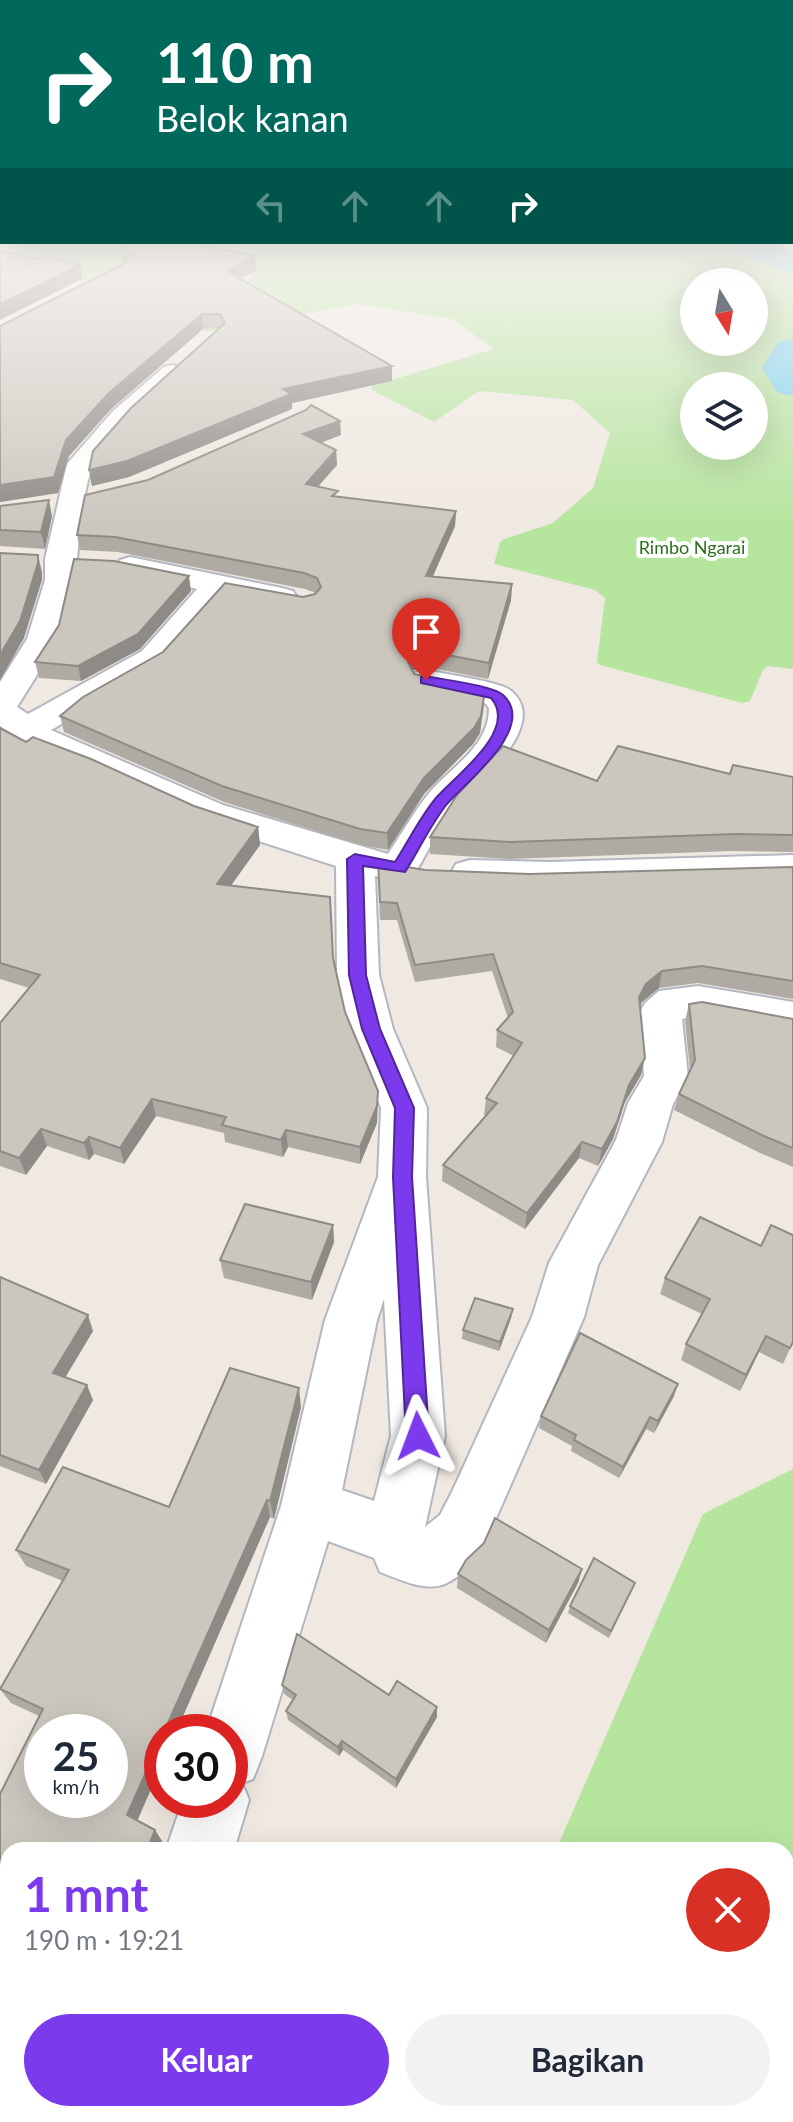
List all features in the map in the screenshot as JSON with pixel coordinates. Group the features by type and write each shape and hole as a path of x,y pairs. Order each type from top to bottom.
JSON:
{"street":[{"path":"9,716 43,639 87,499 80,464 122,416 190,356"},
{"path":"44,506 87,499"},
{"path":"68,561 304,601"},
{"path":"9,716 153,658 211,591 220,585"},
{"path":"426,680 496,695 506,706 506,716 491,752 377,864 358,975 371,1029 404,1108 402,1177 418,1436 394,1537 401,1551 437,1559 460,1535 471,1514 558,1317 574,1263 639,1142 651,1103 666,1077 660,1014 674,1002 698,1001 793,1018"},
{"path":"9,716 49,744 108,766 210,813 377,864 509,875 732,867 793,868"},
{"path":"243,1714 310,1506 351,1320 402,1177"},
{"path":"310,1506 394,1537"},
{"path":"203,1842 210,1818"}],"green space":[{"name":"Rimbo Ngarai","path":"195,328 228,328 207,332"},
{"name":"Rimbo Ngarai","path":"465,328 680,328 680,356 768,356 768,328 793,328 793,669 768,666 763,670 750,701 742,703 600,665 597,662 605,598 595,590 494,564 500,542 553,523 593,488 610,433 573,400 479,391 434,422 372,390 372,386 494,349"},
{"path":"793,1469 793,1842 560,1842 703,1514"}],"building":[{"path":"0,328 186,328 108,394 66,440 54,477 0,485"},
{"path":"219,328 326,328 392,366 283,389 291,394 127,461 89,470 93,451 131,408"},
{"path":"311,405 340,421 303,434 336,450 306,484 338,491 332,496 456,511 426,576 512,584 489,663 427,651 413,654 408,662 414,674 485,690 481,716 474,728 424,778 387,833 360,829 222,786 60,716 83,697 163,652 225,583 303,597 315,594 321,587 317,578 304,573 115,537 77,535 85,495 148,480 306,410"},
{"path":"49,500 41,532 0,530 0,506"},
{"path":"0,553 38,555 38,563 20,621 0,655"},
{"path":"74,559 114,561 189,576 138,634 78,666 35,662 59,625"},
{"path":"0,728 26,742 33,737 91,759 194,806 258,827 217,884 330,897 333,958 345,1012 378,1091 377,1106 360,1147 286,1130 281,1140 222,1125 226,1117 152,1099 120,1148 89,1137 84,1143 41,1129 19,1158 0,1151 0,1023 40,975 0,963"},
{"path":"503,746 597,781 618,746 730,774 733,765 793,777 793,835 736,834 510,842 430,837 457,795"},
{"path":"378,862 425,870 530,874 793,867 793,981 702,966 662,971 646,984 639,997 645,1058 629,1085 617,1122 602,1149 582,1142 527,1213 443,1165 497,1103 486,1098 522,1043 497,1030 513,1012 493,954 415,965 397,903 380,902"},
{"path":"702,1002 793,1019 793,1148 679,1094 695,1060 689,1004"},
{"path":"245,1204 333,1225 311,1282 220,1260"},
{"path":"700,1217 761,1246 771,1225 793,1235 793,1342 790,1348 766,1336 746,1375 686,1344 710,1299 665,1278"},
{"path":"0,1277 88,1315 53,1373 87,1385 39,1470 0,1455"},
{"path":"475,1298 513,1309 500,1342 463,1330"},
{"path":"580,1333 678,1384 658,1421 650,1417 623,1467 574,1440 576,1435 541,1416"},
{"path":"230,1368 299,1388 270,1501 267,1500 172,1714 144,1714 144,1777 128,1813 128,1714 40,1714 43,1709 0,1689 69,1570 16,1550 63,1467 169,1507"},
{"path":"495,1518 582,1569 549,1630 458,1574 466,1560 484,1543"},
{"path":"594,1558 635,1583 611,1631 570,1606"},
{"path":"297,1634 389,1695 397,1681 437,1707 396,1779 342,1741 338,1747 286,1711 296,1695 282,1685"},
{"path":"24,1747 24,1818 128,1818 128,1816 155,1830 150,1842 0,1842 0,1794"}],"waterway":[{"path":"793,351 784,368 793,383"}],"route":[{"path":"418,1436 402,1177 404,1108 371,1029 358,975 355,859 399,868 440,803 491,752 506,716 506,706 496,695 426,680"}]}
